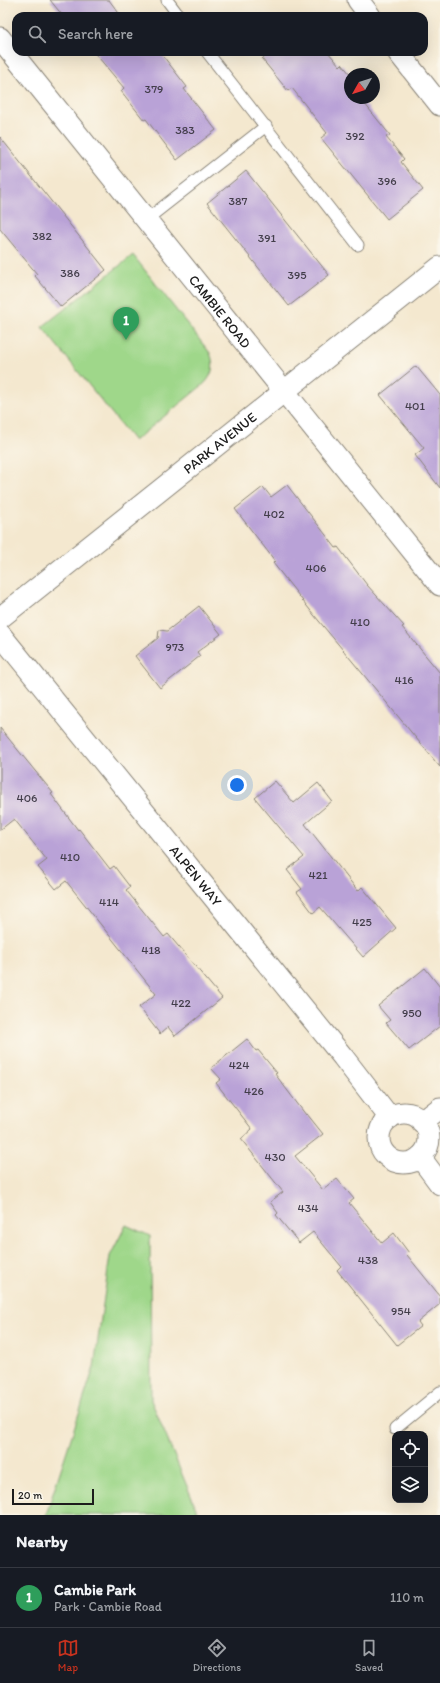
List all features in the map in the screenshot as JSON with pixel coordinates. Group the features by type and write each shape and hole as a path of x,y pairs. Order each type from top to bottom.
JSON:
{"street":[{"path":"358,0 367,12"},
{"name":"CAMBIE ROAD","path":"0,38 12,53"},
{"name":"CAMBIE ROAD","path":"14,56 440,585"},
{"path":"401,56 440,105"},
{"name":"PARK AVENUE","path":"0,618 440,267"},
{"name":"ALPEN WAY","path":"0,634 343,1057 390,1118"},
{"path":"422,1122 440,1108"},
{"path":"396,1114 410,1114 422,1122 429,1136 428,1144 420,1157 405,1163 390,1159 384,1153 379,1138 380,1130 384,1123 390,1118 396,1114"},
{"path":"420,1157 440,1184"}],"lane":[{"path":"167,0 176,12"},
{"path":"210,56 358,245"},
{"path":"146,220 266,126"},
{"path":"395,1429 440,1392"}],"green space":[{"path":"133,255 210,353 213,366 209,377 204,384 134,441 42,327"},
{"path":"126,1225 150,1236 151,1400 199,1515 46,1515 94,1367 110,1256"}],"building":[{"path":"50,0 109,0 118,12 60,12"},
{"path":"97,56 163,56 187,87 184,89 216,130 177,160 146,119 144,120 121,91 124,88"},
{"path":"266,56 331,56 340,66 342,64 345,68 344,104 365,104 390,135 386,137 404,159 401,162 423,190 387,219 321,138 327,133 292,88 288,91 262,59"},
{"path":"0,137 106,270 61,307 35,276 37,274 0,229"},
{"path":"246,171 329,275 289,306 207,203"},
{"path":"416,366 440,395 440,488 415,455 424,448 380,395"},
{"path":"287,485 336,548 338,547 367,585 404,626 402,627 440,673 440,767 314,615 273,563 275,561 235,509 263,487 271,497"},
{"path":"199,606 221,634 197,652 200,656 160,688 135,656 158,638 159,630 167,631"},
{"path":"0,728 53,793 51,794 110,869 114,866 130,887 126,890 164,937 168,934 222,998 175,1036 168,1027 160,1034 139,1007 156,994 66,881 56,889 38,867 47,860 14,819 0,830"},
{"path":"275,781 294,803 318,783 332,801 305,824 358,891 362,887 396,928 363,957 320,907 313,913 297,892 302,889 287,870 304,857 255,798"},
{"path":"425,968 440,987 440,1026 409,1050 386,1023 390,1020 378,1006"},
{"path":"247,1039 277,1073 275,1074 306,1115 307,1114 323,1134 295,1156 323,1190 337,1179 354,1199 349,1203 382,1243 394,1233 409,1253 407,1255 440,1296 440,1304 418,1322 421,1326 397,1345 337,1270 341,1266 313,1232 299,1243 276,1215 278,1213 270,1202 283,1192 241,1139 252,1129 216,1083 221,1079 211,1068"}],"place":[{"name":"Cambie Park","path":"126,340"}]}
